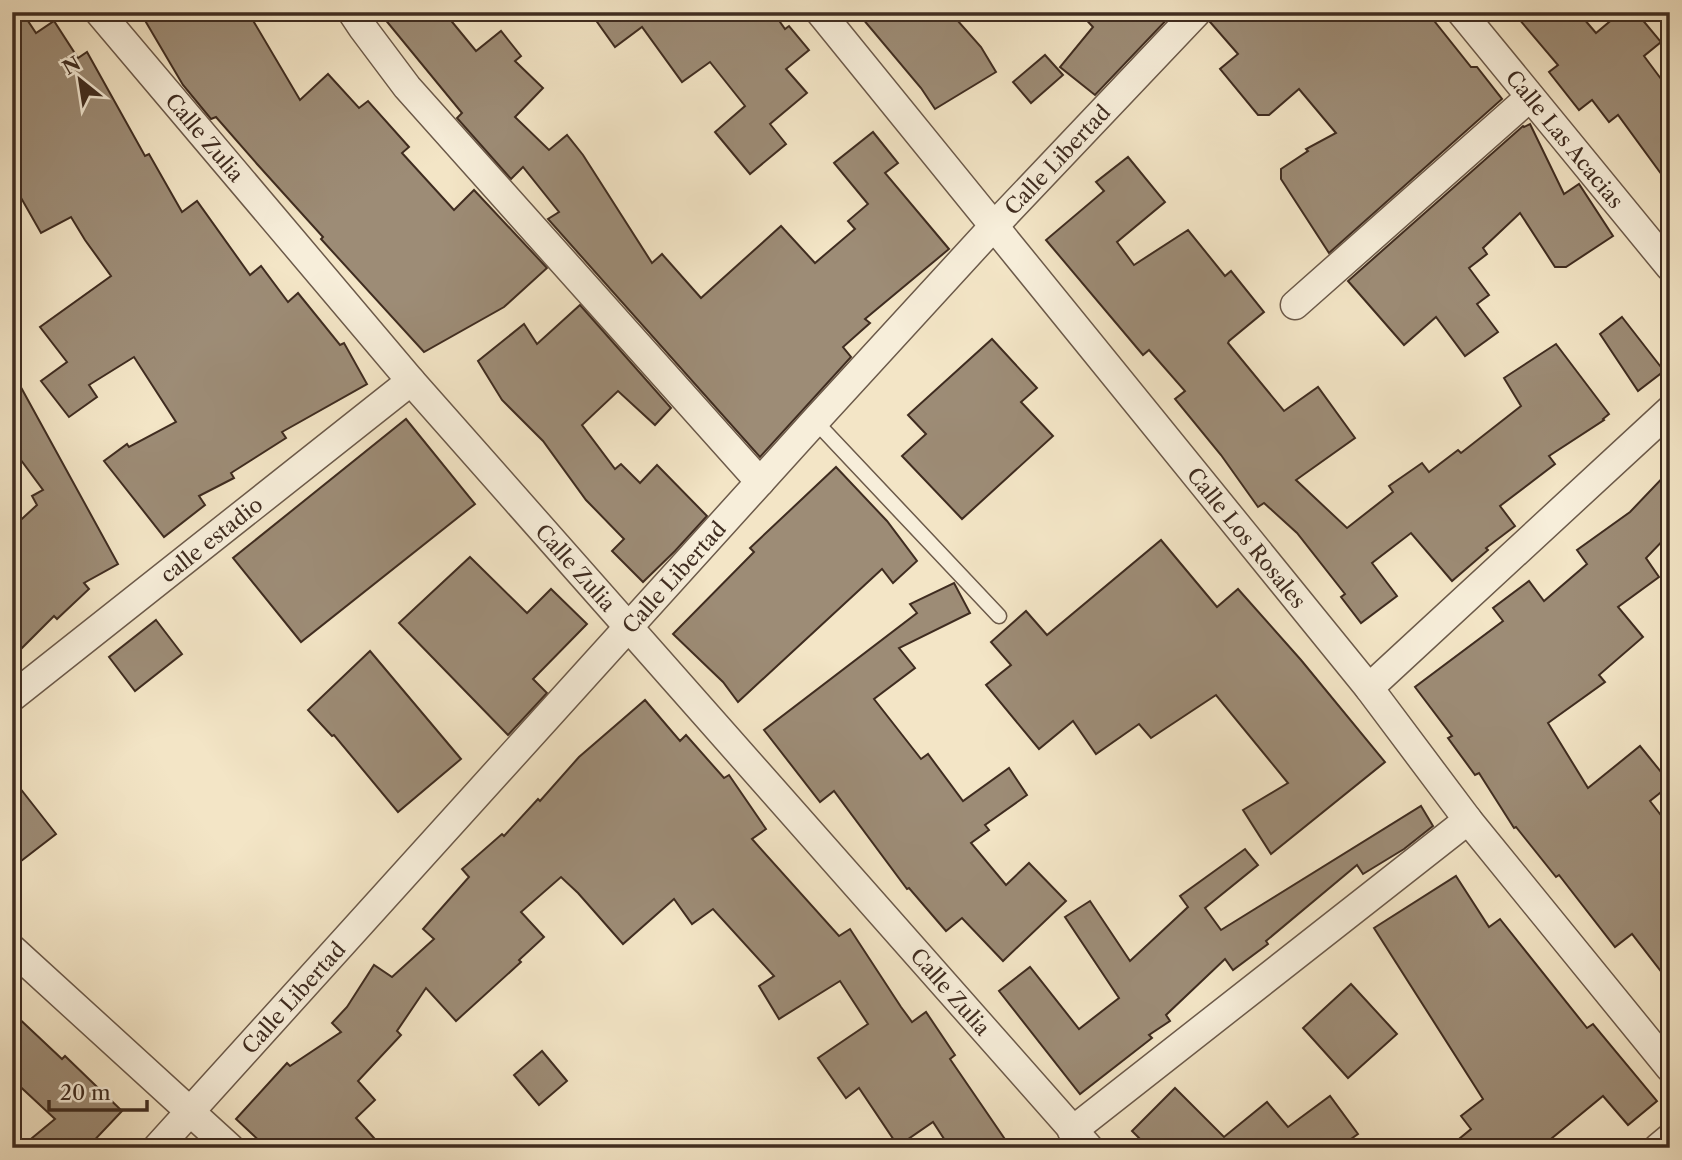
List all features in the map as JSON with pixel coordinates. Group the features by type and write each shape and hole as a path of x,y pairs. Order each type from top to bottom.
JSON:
{"street":[{"name":"Calle Zulia","path":"99,12 411,381 1080,1139"},
{"path":"352,12 407,87 760,482"},
{"name":"Calle Los Rosales","path":"820,12 1368,688 1468,820 1670,1068"},
{"name":"Calle Libertad","path":"157,1148 815,421 993,227 1197,12"},
{"name":"Calle Las Acacias","path":"1461,12 1670,267"},
{"path":"1295,305 1530,97"},
{"name":"calle estadio","path":"12,697 411,381"},
{"path":"1368,688 1670,410"},
{"path":"1080,1139 1468,820"},
{"path":"12,949 230,1148"},
{"path":"1658,1148 1670,1138"}],"lane":[{"path":"815,421 999,616"}],"building":[{"path":"12,12 22,12 36,33 54,21 78,58 87,52 145,156 149,154 182,212 197,201 250,275 261,266 288,302 298,293 340,345 344,343 367,384 282,432 286,438 231,473 234,478 199,496 205,505 164,537 104,461 127,444 129,447 176,422 134,357 89,385 97,397 69,417 41,381 67,362 40,327 111,276 71,217 41,233 12,182"},
{"path":"140,12 248,12 300,100 328,74 359,108 368,101 409,147 402,153 454,210 474,190 547,268 504,307 424,352 321,239 323,237 216,117 211,119 183,85"},
{"path":"379,12 444,12 476,51 501,31 521,56 515,61 543,88 515,117 549,150 567,135 583,155 652,263 662,254 701,298 781,226 815,263 855,229 848,221 868,204 834,163 873,132 898,163 885,173 949,249 865,319 870,323 843,347 851,357 760,457 548,219 559,212 523,167 511,179 457,118 462,113"},
{"path":"590,12 773,12 785,29 789,26 809,50 786,69 807,93 770,124 786,144 750,174 715,132 745,106 710,62 682,82 642,27 615,47"},
{"path":"857,12 950,12 981,47 996,72 935,109 921,88"},
{"path":"1079,12 1174,12 1095,95 1060,67 1093,27"},
{"path":"1213,12 1427,12 1471,67 1477,67 1502,99 1329,253 1281,179 1281,169 1308,151 1306,149 1336,133 1299,89 1269,115 1258,115 1220,69 1238,54 1210,22"},
{"path":"1513,12 1578,12 1596,33 1621,12 1636,12 1661,42 1644,56 1670,91 1670,186 1618,115 1609,122 1592,100 1579,110 1549,72 1558,65"},
{"path":"1045,55 1063,75 1031,103 1013,82"},
{"path":"1530,124 1564,194 1579,184 1613,236 1566,267 1555,267 1520,213 1483,248 1487,254 1469,268 1489,295 1477,304 1498,332 1465,356 1436,317 1404,345 1348,281 1523,126"},
{"path":"1128,157 1165,202 1117,242 1134,265 1188,230 1225,276 1231,271 1264,312 1228,343 1284,411 1318,387 1355,438 1296,480 1347,528 1393,492 1389,486 1422,463 1429,472 1458,450 1461,453 1521,406 1504,378 1556,344 1609,414 1549,456 1555,464 1500,506 1515,526 1486,548 1488,550 1452,581 1411,533 1372,563 1397,596 1361,623 1341,597 1345,594 1297,533 1264,503 1258,507 1221,455 1175,399 1185,391 1149,350 1143,355 1046,240 1104,191 1096,182"},
{"path":"580,305 671,408 655,425 618,391 582,425 615,469 621,464 640,483 657,465 707,516 643,582 612,551 624,539 586,500 543,441 502,400 478,361 524,324 537,344"},
{"path":"1622,317 1664,371 1638,391 1600,334"},
{"path":"992,339 1037,388 1021,402 1053,436 962,519 902,456 926,434 908,415"},
{"path":"12,371 118,564 84,583 89,589 57,619 54,616 12,658 12,528 37,505 32,496 43,490 12,448"},
{"path":"406,419 475,504 301,642 233,558"},
{"path":"836,467 887,521 917,561 893,583 882,569 738,702 723,682 673,634 754,552 750,548"},
{"path":"1670,470 1670,533 1646,558 1659,577 1618,607 1643,637 1599,675 1605,682 1548,723 1588,788 1640,746 1670,783 1650,801 1670,827 1670,983 1632,934 1615,947 1559,875 1556,877 1516,827 1514,828 1479,773 1475,775 1448,738 1452,736 1415,687 1503,621 1493,608 1529,581 1544,601 1587,564 1577,550 1630,512"},
{"path":"1161,540 1217,607 1238,589 1385,762 1271,854 1243,810 1288,783 1216,695 1151,738 1139,724 1096,754 1073,721 1039,749 986,685 1011,665 991,642 1026,611 1047,635"},
{"path":"470,557 527,613 551,589 587,624 533,679 547,693 508,735 399,623"},
{"path":"954,583 970,613 899,648 915,668 874,699 921,759 928,754 963,801 1009,768 1027,795 985,825 989,830 971,843 1006,885 1029,863 1066,901 1003,961 962,918 946,931 909,888 907,889 834,791 820,802 764,730 917,613 910,604"},
{"path":"156,620 182,654 135,691 109,657"},
{"path":"370,651 461,759 398,812 334,735 332,736 308,710"},
{"path":"645,700 680,741 686,735 724,778 729,775 766,829 752,839 839,936 850,929 912,1022 926,1012 955,1055 950,1059 1011,1148 950,1148 933,1122 898,1146 859,1088 846,1098 818,1058 868,1024 840,981 779,1019 759,986 774,976 713,909 692,924 674,899 623,944 561,877 521,912 544,937 519,960 521,962 456,1021 426,988 397,1031 401,1035 358,1081 375,1100 356,1118 383,1148 267,1148 236,1119 287,1063 290,1066 341,1032 332,1023 347,1007 374,965 392,977 434,939 423,929 469,877 462,869 502,834 504,836 579,757"},
{"path":"12,778 56,834 12,868"},
{"path":"1421,806 1433,826 1404,849 1363,874 1357,865 1266,941 1268,944 1233,970 1225,959 1166,1015 1170,1021 1149,1035 1152,1038 1080,1094 999,991 1030,967 1079,1029 1119,998 1065,917 1090,901 1130,961 1188,907 1180,896 1245,849 1258,865 1205,908 1221,930"},
{"path":"1456,876 1489,927 1500,919 1587,1028 1593,1024 1657,1101 1628,1125 1603,1096 1540,1148 1448,1148 1471,1129 1461,1116 1483,1099 1374,928"},
{"path":"1351,984 1397,1034 1348,1078 1303,1028"},
{"path":"12,1012 62,1059 65,1056 122,1111 87,1148 20,1148 55,1119 12,1079"},
{"path":"542,1051 567,1081 539,1105 514,1075"},
{"path":"1175,1088 1224,1137 1267,1102 1288,1127 1330,1096 1358,1134 1338,1148 1149,1148 1132,1131"}]}
